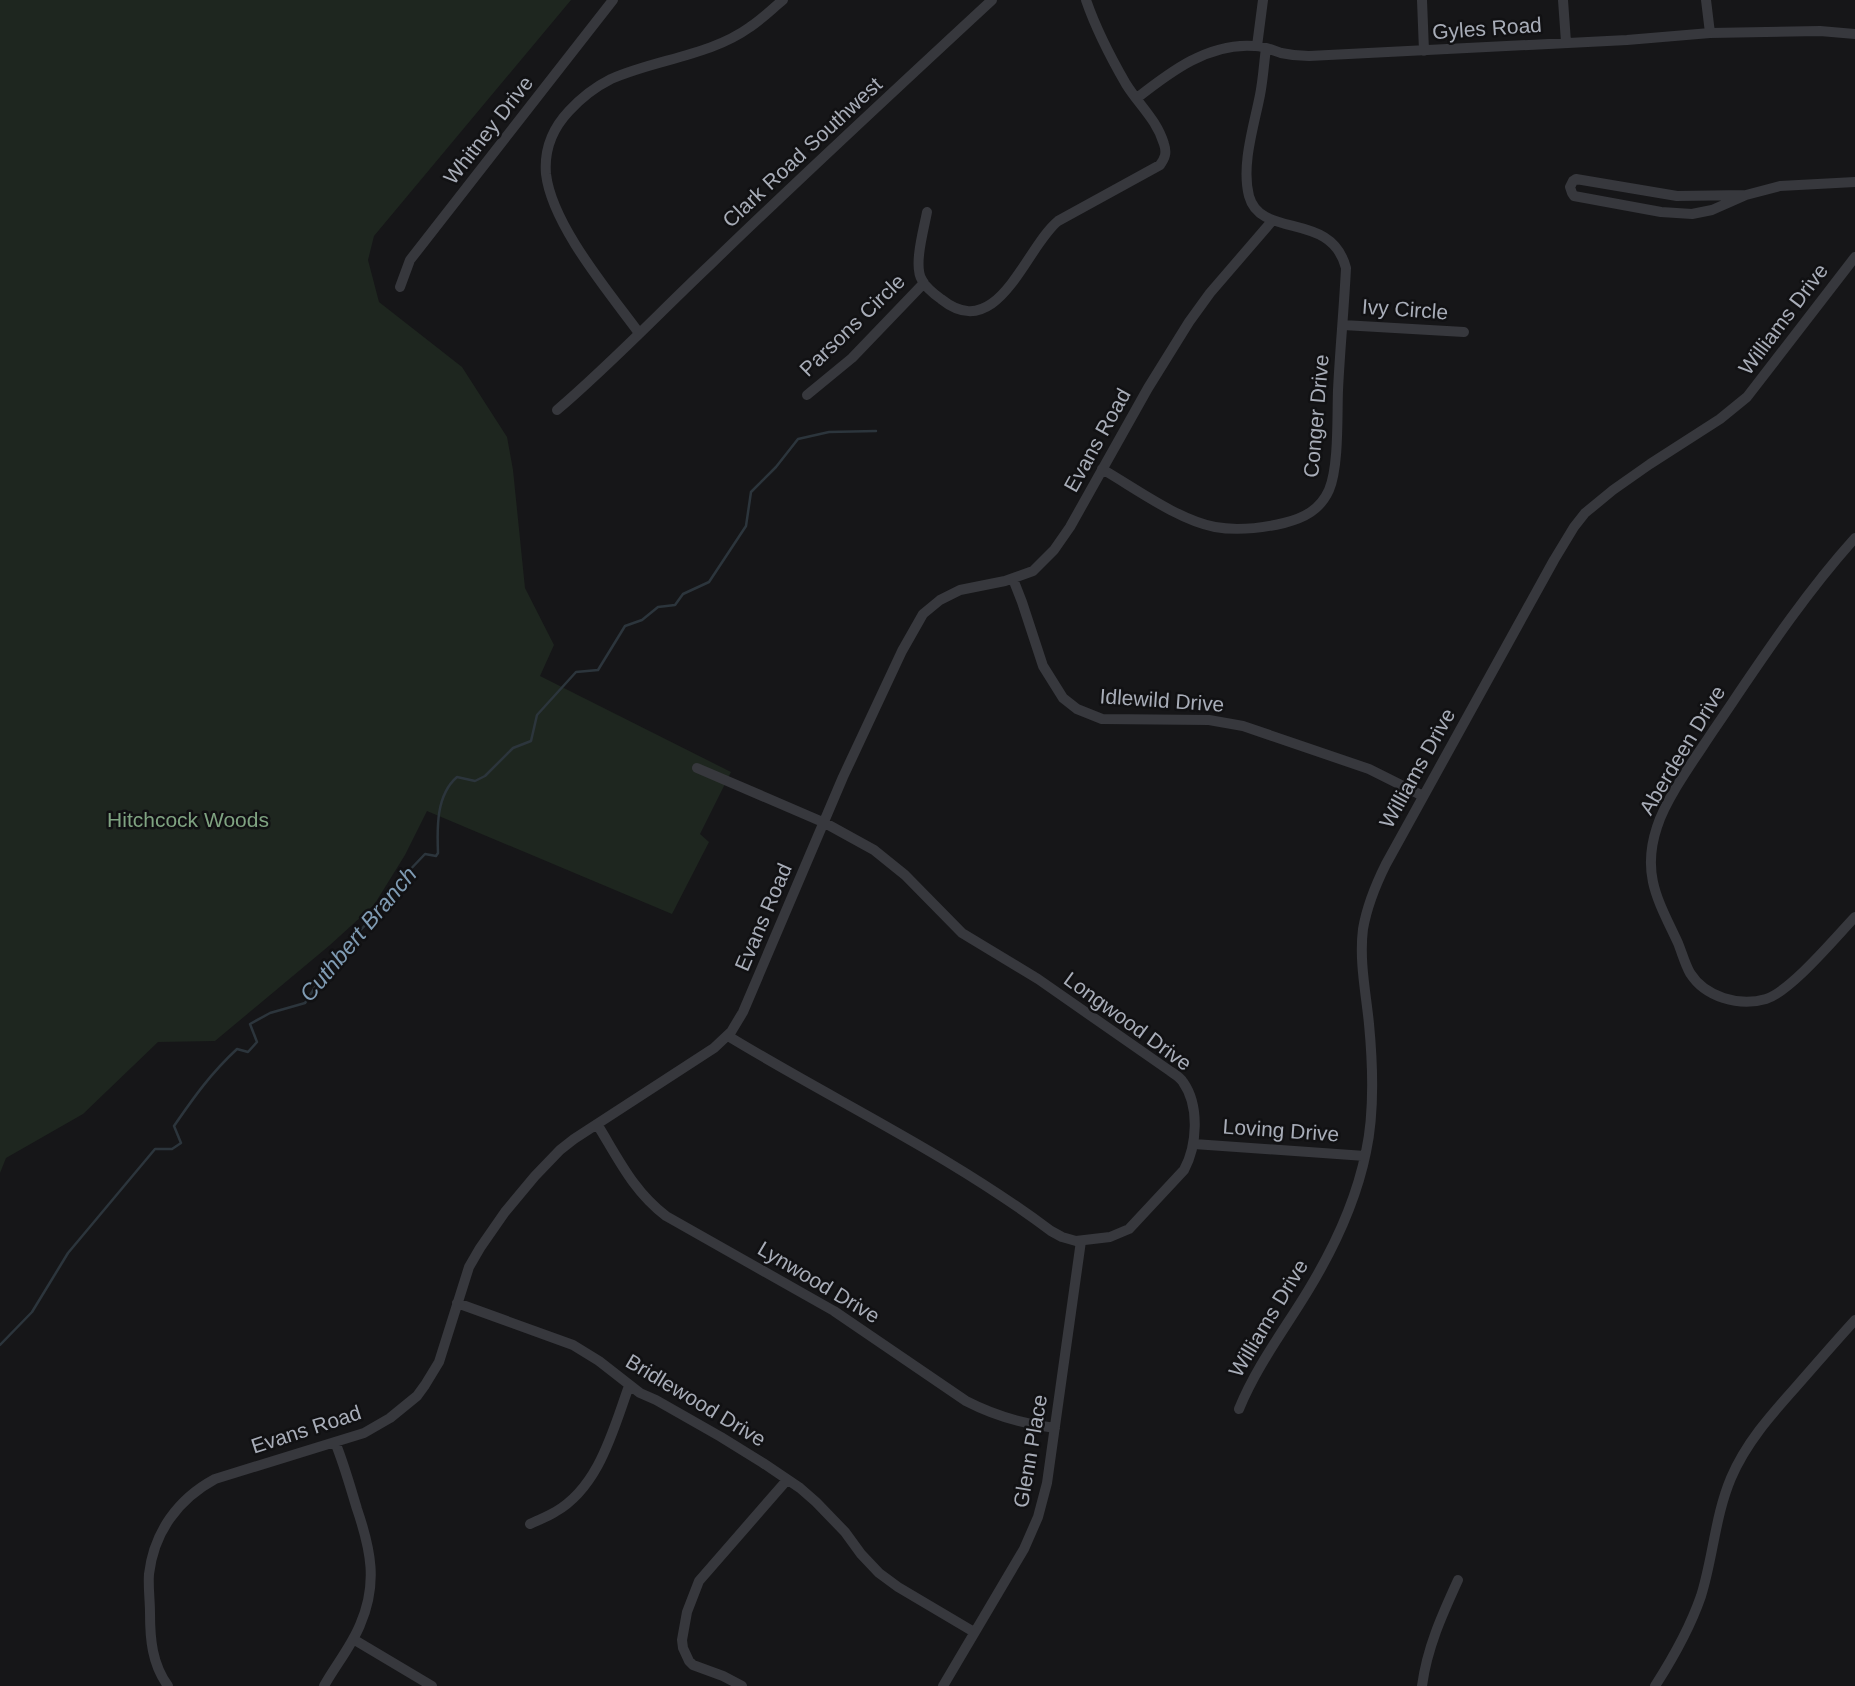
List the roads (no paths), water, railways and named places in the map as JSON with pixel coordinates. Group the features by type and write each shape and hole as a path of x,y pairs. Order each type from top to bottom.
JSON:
{"street":[{"name":"Whitney Drive","path":"400,287 410,260 613,0"},
{"path":"639,333 582,255 561,218 551,193 546,163 553,133 577,103 598,86 733,37 750,28 783,0"},
{"name":"Clark Road Southwest","path":"557,410 593,380 799,180 992,0"},
{"path":"927,212 918,271 924,283 943,300 957,309 972,311 989,306 1002,296 1045,234 1058,221 1160,165 1166,152 1160,133 1150,115 1127,86 1093,20 1086,0"},
{"path":"1263,0 1261,92 1250,140 1248,184 1251,201 1256,209 1272,221"},
{"path":"1422,0 1424,51"},
{"path":"1563,0 1566,42"},
{"path":"1706,0 1710,33"},
{"name":"Gyles Road","path":"1137,98 1167,74 1189,61 1230,48 1261,47 1309,57 1710,33 1820,31 1855,34"},
{"path":"1746,195 1677,197 1580,179 1573,181 1570,187 1574,195 1677,214 1702,213 1746,195 1780,186 1855,182"},
{"name":"Conger Drive","path":"1102,469 1191,519 1214,527 1259,527 1303,518 1325,498 1332,481 1346,268 1336,247 1326,237 1317,232 1272,221"},
{"name":"Evans Road","path":"168,1686 153,1655 148,1587 155,1547 168,1520 184,1500 215,1479 350,1438 377,1426 402,1409 425,1385 439,1362 469,1267 480,1248 505,1212 547,1162 574,1139 714,1048 728,1036 743,1012 843,777 896,663 923,614 940,600 960,590 1013,579 1033,571 1054,551 1189,322 1210,293 1272,221"},
{"name":"Williams Drive","path":"1239,1409 1258,1368 1329,1254 1359,1185 1371,1121 1372,1094 1362,957 1364,927 1371,896 1378,880 1553,560 1580,520 1613,489 1720,419 1747,397 1855,257"},
{"name":"Parsons Circle","path":"807,395 852,358 924,283"},
{"name":"Ivy Circle","path":"1343,325 1464,332"},
{"name":"Aberdeen Drive","path":"1855,538 1793,613 1676,790 1653,839 1651,868 1654,892 1691,974 1710,991 1730,1000 1756,1001 1775,995 1797,977 1855,917"},
{"name":"Idlewild Drive","path":"1013,579 1043,666 1063,698 1077,709 1102,719 1209,720 1243,726 1368,769 1423,796"},
{"name":"Longwood Drive","path":"697,768 825,823 888,859 962,933 1038,979 1183,1081 1192,1102 1195,1123 1194,1144 1184,1170 1129,1229 1110,1237 1081,1241"},
{"path":"728,1036 948,1161 1062,1237 1081,1241"},
{"name":"Lynwood Drive","path":"597,1124 635,1187 666,1216 834,1311 966,1402 1018,1422 1055,1428"},
{"name":"Loving Drive","path":"1194,1144 1366,1156"},
{"name":"Glenn Place","path":"943,1686 1016,1564 1032,1533 1043,1500 1081,1241"},
{"name":"Bridlewood Drive","path":"457,1303 573,1345 599,1361 629,1386 721,1437 816,1502 845,1532 869,1564 883,1576 974,1632"},
{"path":"1655,1686 1695,1611 1719,1514 1738,1462 1760,1427 1855,1320"},
{"path":"530,1524 556,1512 589,1480 598,1466 629,1386"},
{"path":"324,1686 353,1639 364,1615 370,1591 371,1564 364,1528 335,1442"},
{"path":"742,1686 689,1661 682,1640 687,1612 699,1581 787,1480"},
{"path":"1422,1686 1438,1624 1458,1580"},
{"path":"353,1639 432,1686"}],"waterway":[{"name":"Cuthbert Branch","path":"0,1345 32,1312 68,1253 155,1149 172,1149 181,1143 174,1126 196,1095 237,1049 248,1052 257,1042 250,1024 270,1013 305,1003 333,959 373,917 387,894 425,854 436,856 439,812 450,784 457,777 475,781 485,776 513,748 531,741 537,715 576,672 598,670 625,626 642,620 658,607 675,605 683,594 709,582 746,526 751,492 776,467 798,439 829,432 876,431"}],"park label":[{"name":"Hitchcock Woods","path":"188,819"}]}
